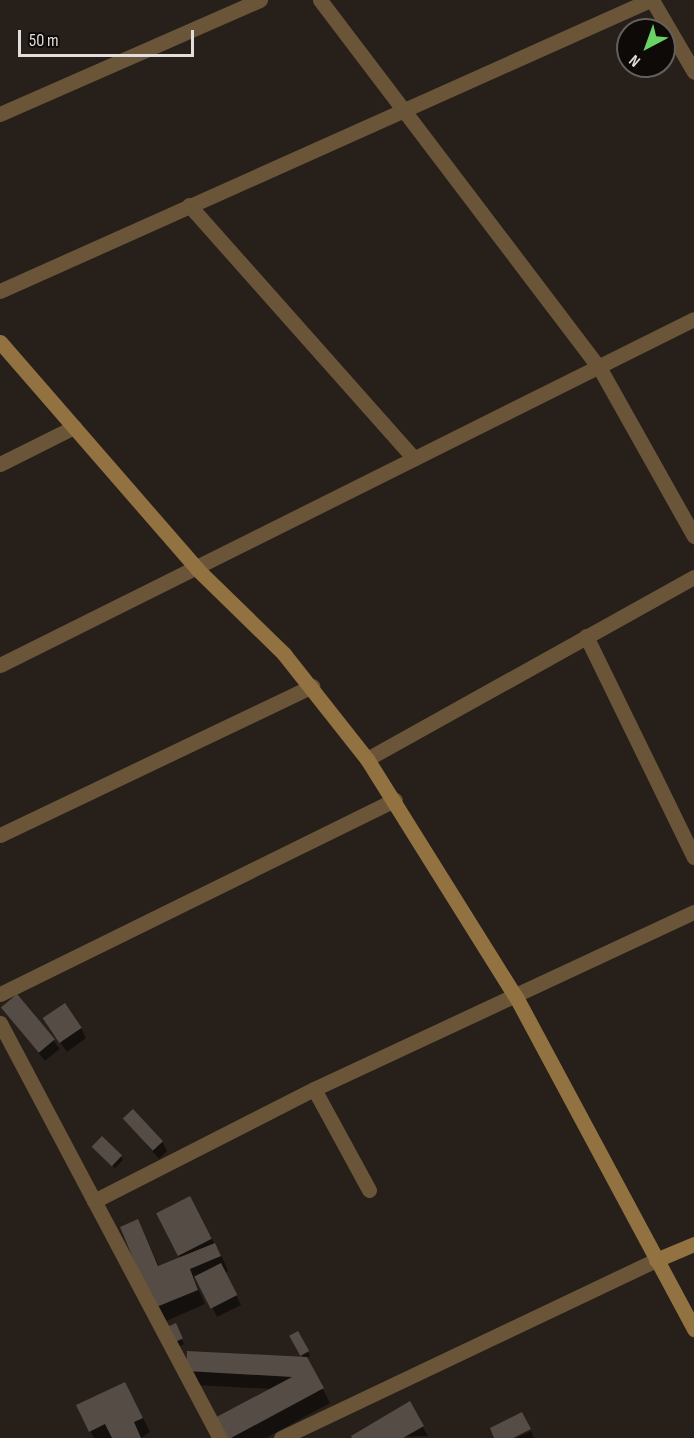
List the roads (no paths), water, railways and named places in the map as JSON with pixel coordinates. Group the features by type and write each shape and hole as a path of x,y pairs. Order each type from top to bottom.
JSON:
{"street":[{"path":"0,114 260,0"},
{"path":"320,0 599,367 694,536"},
{"path":"0,291 651,0 694,72"},
{"path":"189,205 414,458"},
{"path":"0,665 197,569 694,319"},
{"path":"0,342 197,569 284,654 312,686 368,759 516,997 694,1329"},
{"path":"0,464 74,427"},
{"path":"368,759 694,578"},
{"path":"586,636 694,857"},
{"path":"0,835 312,686"},
{"path":"0,994 395,800"},
{"path":"94,1200 314,1089 516,997 694,912"},
{"path":"0,1023 220,1438"},
{"path":"314,1089 369,1190"},
{"path":"281,1438 694,1244"}]}
